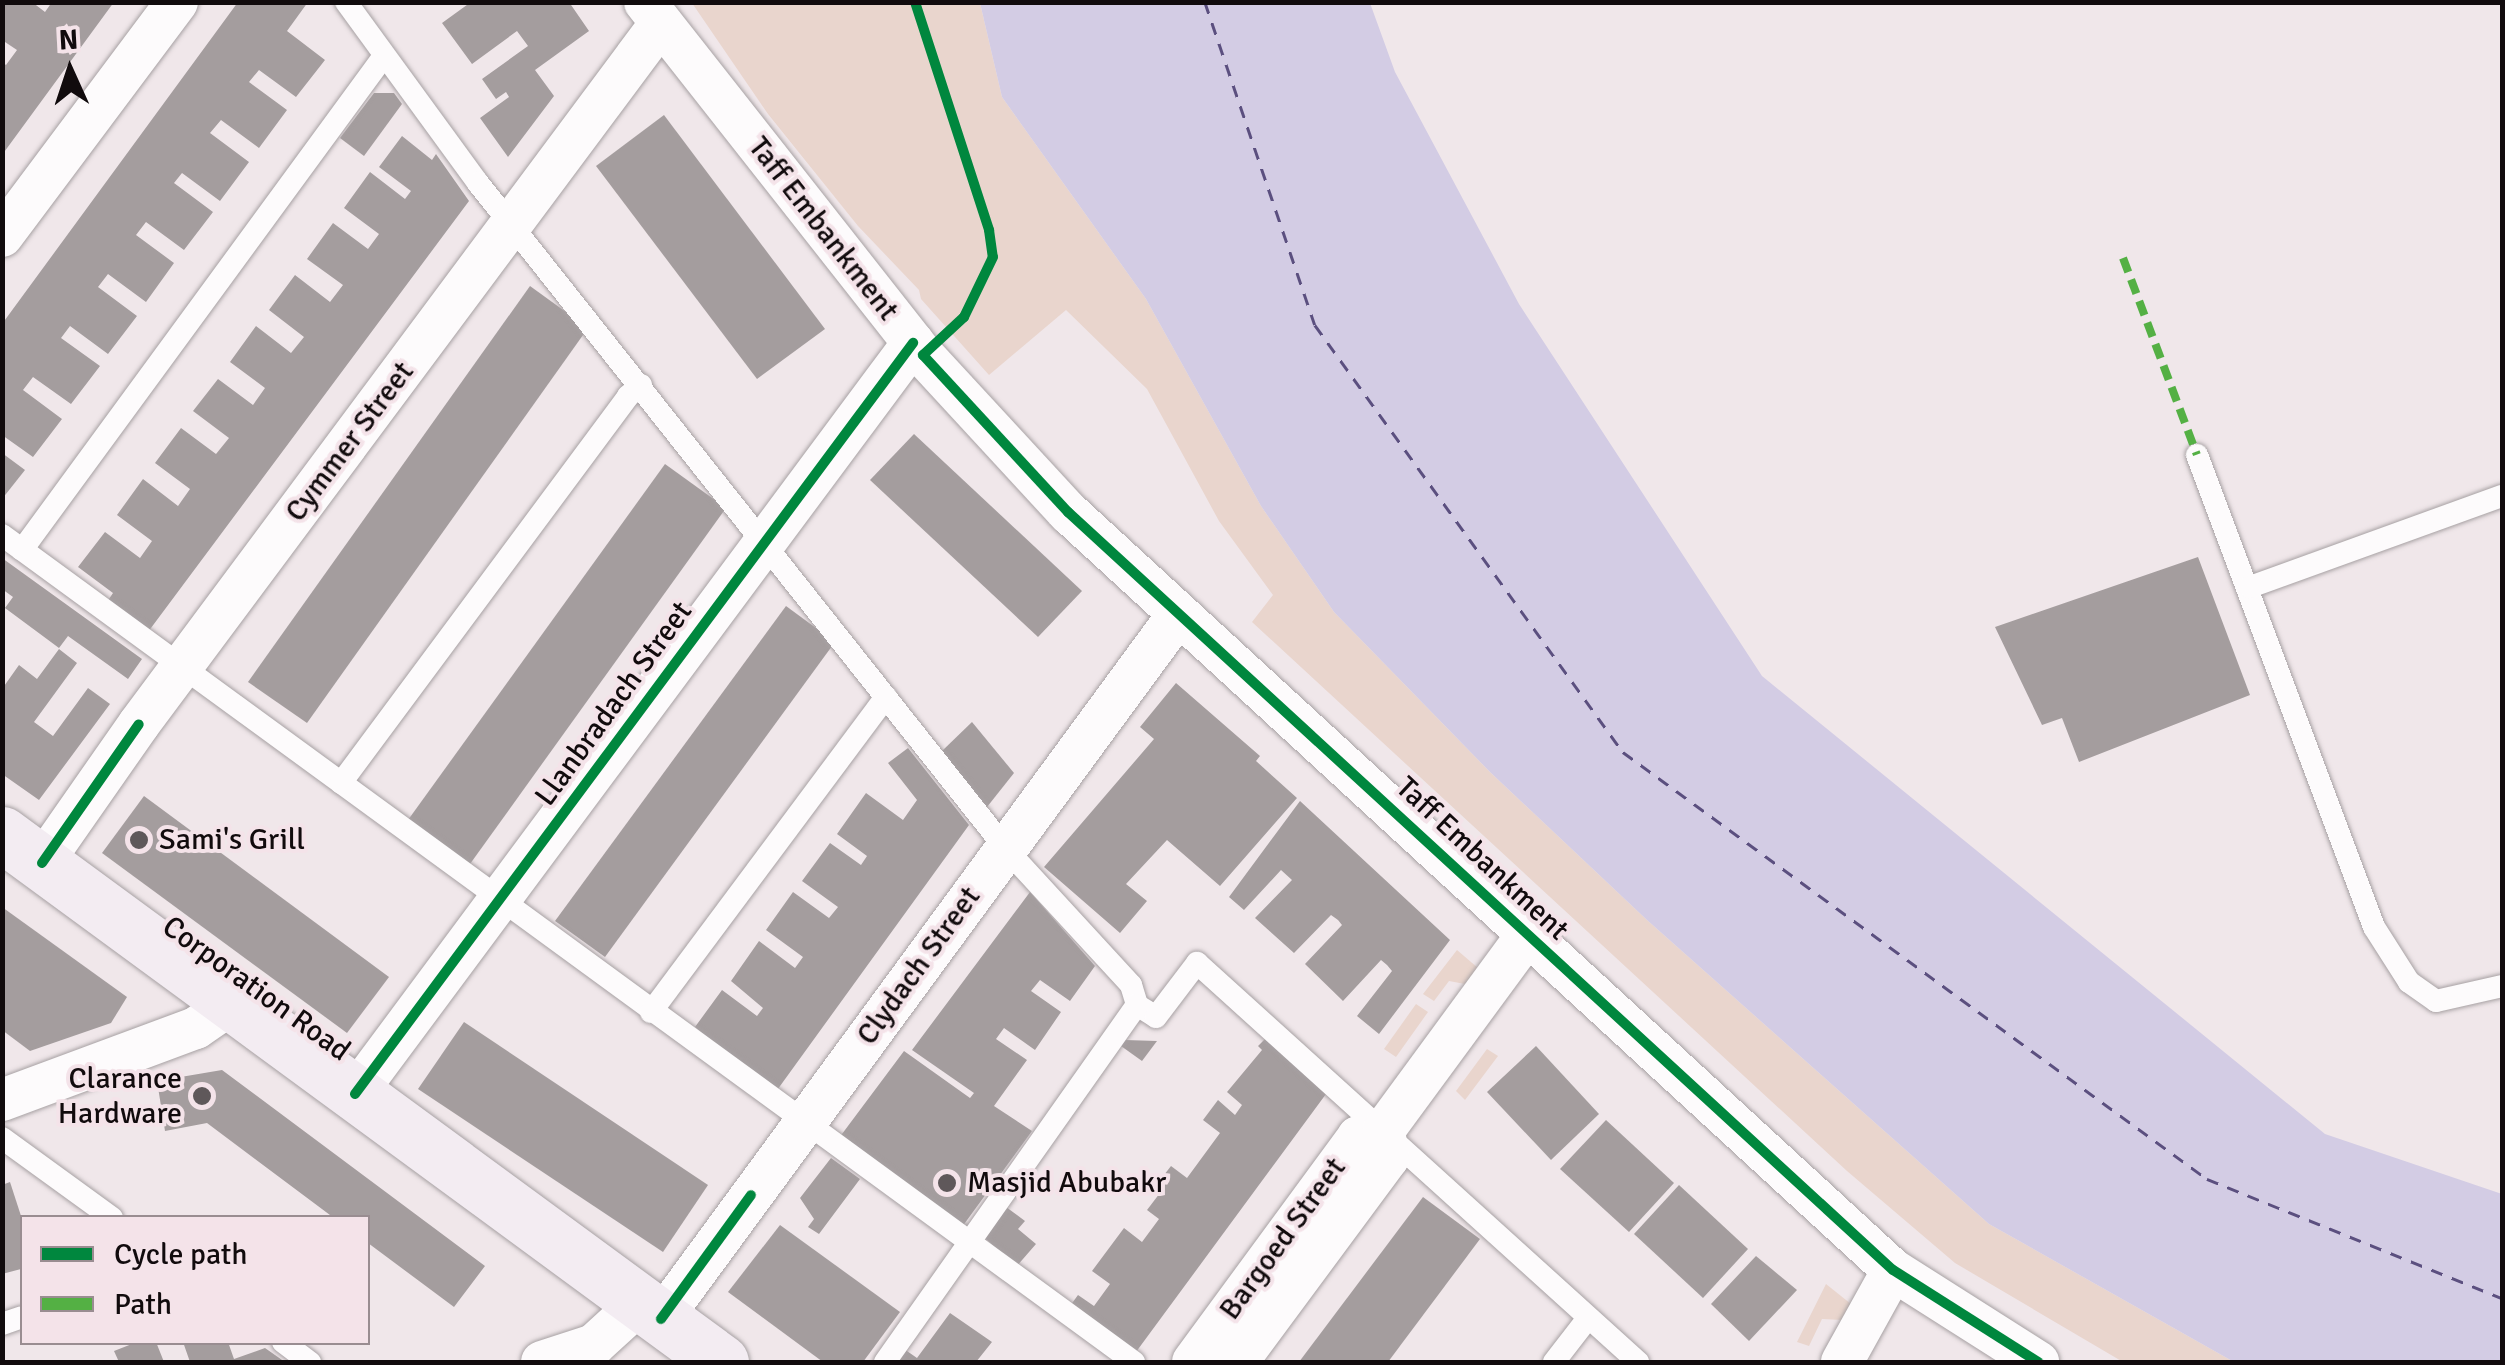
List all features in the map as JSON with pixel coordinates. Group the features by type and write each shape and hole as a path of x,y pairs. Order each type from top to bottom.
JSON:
{"main road":[{"name":"Corporation Road","path":"22,849 721,1362"}],"street":[{"path":"2,236 176,2"},
{"name":"Cymmer Street","path":"22,849 139,724 181,669 511,225 653,13"},
{"name":"Taff Embankment","path":"653,13 913,343 1068,512 1893,1270 2038,1362"},
{"name":"Llanbradach Street","path":"355,1094 502,902 913,343"},
{"name":"Clydach Street","path":"542,1362 594,1345 651,1311 751,1194 1178,615"},
{"name":"Bargoed Street","path":"1193,1362 1358,1136 1384,1130 1527,935"},
{"path":"2,1100 196,1028 232,1003"},
{"name":"Bargoed Street","path":"1237,1362 1388,1158 1384,1130"},
{"path":"1842,1362 1893,1270"}],"lane":[{"path":"346,2 511,225 1006,849 1132,985 1138,1004 1156,1017 1197,964 1638,1362"},
{"path":"22,550 384,56"},
{"path":"341,783 641,385"},
{"path":"2197,455 2250,587 2374,926 2408,982 2436,1001 2502,986"},
{"path":"2250,587 2502,496"},
{"path":"2,535 968,1245 1134,1362"},
{"path":"651,1012 886,697"},
{"path":"885,1362 1138,1004"},
{"path":"2,1138 108,1215"},
{"path":"1554,1362 1588,1318"},
{"path":"286,1345 310,1362"}],"shaded area":[{"path":"692,3 980,3 1002,97 1146,299 1261,506 1334,612 1490,772 1647,920 1989,1224 2234,1362 2123,1362 1955,1263 1847,1171 1252,622 1273,595 1219,521 1147,389 1066,310 989,375 921,299 919,290 858,226 768,114"},
{"path":"980,3 1370,3 1395,72 1519,304 1762,676 2325,1134 2502,1194 2502,1362 2234,1362 1989,1224 1647,920 1490,772 1334,612 1261,506 1146,299 1002,97"},
{"path":"1457,950 1478,968 1465,984 1449,981 1434,1001 1423,994"},
{"path":"1416,1004 1428,1012 1396,1057 1384,1049"},
{"path":"1487,1049 1498,1056 1465,1100 1456,1091"},
{"path":"1826,1284 1851,1304 1842,1320 1822,1319 1809,1346 1797,1342"}],"building":[{"path":"2,2 32,2 45,12 52,2 114,2 2,155 2,62 6,65 17,50 2,40"},
{"path":"238,2 308,2 287,31 325,60 296,97 259,70 249,82 287,110 259,148 221,120 210,133 249,162 220,201 182,173 174,183 213,212 184,250 146,222 136,235 174,263 146,302 108,274 98,287 137,316 108,354 70,326 61,338 100,366 71,404 33,377 23,390 62,419 33,457 2,435 2,324"},
{"path":"471,2 569,2 589,31 535,70 554,96 508,157 480,118 509,97 506,92 496,99 482,79 528,46 517,31 472,64 442,23"},
{"path":"374,93 394,93 402,104 364,156 340,138"},
{"path":"664,115 825,329 757,379 596,166"},
{"path":"402,136 432,160 436,154 469,201 148,632 107,602 113,593 78,567 105,532 140,558 152,541 117,515 143,479 178,506 190,489 155,463 181,428 216,454 229,438 193,411 218,379 253,405 265,388 230,362 256,326 291,353 304,337 269,310 295,275 330,302 343,285 307,259 333,223 368,249 379,234 344,208 370,172 405,199 411,191 379,167"},
{"path":"530,286 588,328 307,723 248,682"},
{"path":"914,434 1082,591 1038,637 870,480"},
{"path":"2,453 25,470 2,499"},
{"path":"665,464 726,508 470,864 408,820"},
{"path":"2198,557 2250,695 2079,762 2062,718 2042,725 1995,627"},
{"path":"2,558 142,659 128,679 68,636 59,648 5,608 13,597 2,589"},
{"path":"786,606 835,642 605,957 555,921"},
{"path":"59,649 77,663 34,722 53,736 88,688 110,704 39,800 2,774 2,689 19,665 37,679"},
{"path":"1176,683 1260,756 1256,761 1297,798 1220,886 1167,840 1126,884 1147,901 1120,933 1044,867 1154,739 1140,727"},
{"path":"972,722 1014,773 987,807 942,751"},
{"path":"908,748 969,825 775,1093 695,1027 722,990 757,1016 763,1008 731,981 759,941 795,968 803,957 766,930 793,892 829,918 838,907 802,881 830,843 861,865 867,856 837,834 866,793 903,820 917,800 888,763"},
{"path":"144,796 389,977 347,1033 102,853"},
{"path":"1300,801 1450,940 1379,1034 1357,1016 1392,971 1387,965 1381,960 1343,1001 1305,964 1342,925 1338,920 1331,915 1294,953 1255,918 1292,880 1281,870 1244,910 1229,897"},
{"path":"1030,892 1095,966 1070,1001 1040,980 1031,991 1061,1012 1035,1050 1004,1028 996,1039 1027,1060 994,1106 1032,1131 962,1227 839,1138 904,1051 970,1098 974,1093 912,1050"},
{"path":"2,907 127,997 111,1023 30,1051 2,1030"},
{"path":"464,1022 708,1185 663,1252 418,1089"},
{"path":"1267,1037 1326,1094 1136,1352 1070,1306 1078,1295 1094,1306 1110,1284 1092,1271 1124,1228 1142,1242 1159,1219 1147,1210 1163,1189 1157,1184 1171,1166 1187,1178 1220,1133 1203,1120 1218,1100 1235,1115 1242,1105 1227,1092 1262,1050 1258,1046"},
{"path":"1125,1040 1157,1041 1142,1061 1121,1046"},
{"path":"1536,1046 1599,1114 1551,1160 1487,1092"},
{"path":"222,1070 485,1266 454,1307 370,1244 370,1215 330,1215 207,1123 165,1131 157,1081"},
{"path":"1606,1120 1674,1183 1629,1232 1560,1169"},
{"path":"831,1158 860,1179 819,1234 808,1227 814,1219 800,1198"},
{"path":"10,1182 21,1215 20,1269 2,1274 2,1185"},
{"path":"1679,1185 1748,1249 1703,1298 1634,1234"},
{"path":"1423,1197 1480,1239 1388,1362 1299,1362"},
{"path":"1006,1207 1025,1221 1018,1229 1036,1244 1016,1267 983,1236"},
{"path":"780,1225 900,1312 863,1362 823,1362 728,1292"},
{"path":"1756,1256 1797,1290 1749,1341 1711,1304"},
{"path":"950,1313 992,1342 976,1362 894,1362 904,1349 917,1358"},
{"path":"129,1345 157,1345 164,1362 119,1362 114,1351"},
{"path":"184,1345 229,1345 234,1359 265,1348 285,1362 190,1362"}],"ferry route":[{"path":"1205,2 1315,325 1623,752 2207,1179 2502,1298"}],"marked path":[{"path":"2123,258 2197,455"}],"cycle path":[{"path":"915,2 989,230 993,257 964,317 923,355 1068,512 1893,1270 2038,1362"},
{"path":"355,1094 913,343"},
{"path":"42,863 139,724"},
{"path":"661,1319 751,1195"}],"place":[{"name":"Sami's Grill","path":"139,840"},
{"name":"Clarance Hardware","path":"202,1096"},
{"name":"Masjid Abubakr","path":"947,1183"}]}
